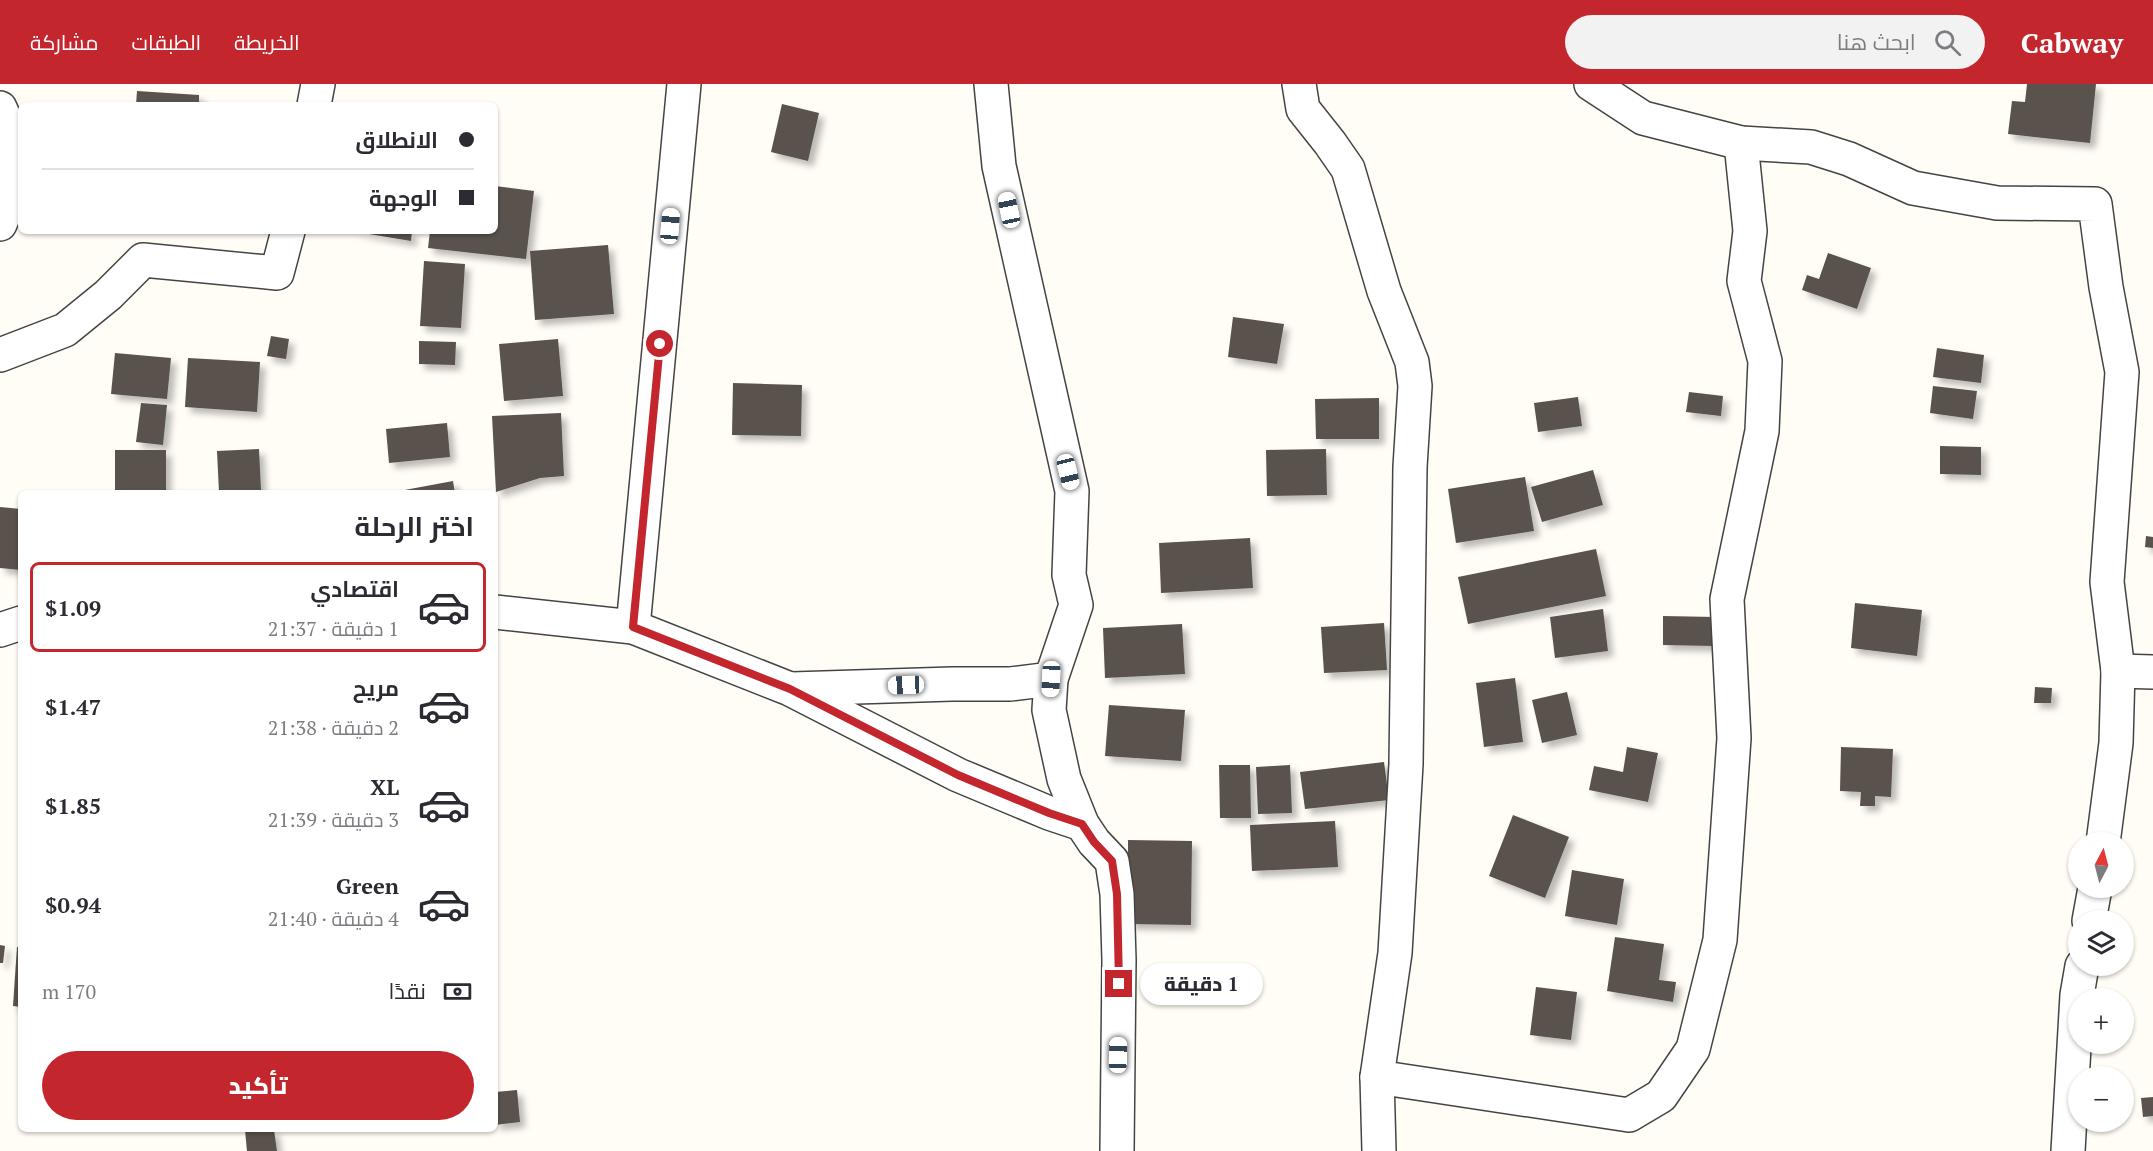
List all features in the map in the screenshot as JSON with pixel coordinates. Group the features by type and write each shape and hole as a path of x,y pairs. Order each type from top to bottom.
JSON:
{"street":[{"path":"315,102 318,84"},
{"path":"633,627 684,84"},
{"path":"991,84 999,166 1072,491 1069,575 1076,605 1051,679 1049,710 1064,779 1082,824 1094,842 1112,861 1117,894 1119,960 1117,1151"},
{"path":"1299,84 1303,110 1348,169 1384,291 1412,362 1415,386 1410,467 1406,764 1395,953 1377,1077 1379,1151"},
{"path":"1591,84 1643,118 1741,143 1811,147 1849,159 1913,188 1997,203 2095,204 2106,287 2122,372 2107,582 2118,671 2116,743 2104,832"},
{"path":"0,108 7,124 14,190 0,224"},
{"path":"1377,1077 1629,1114 1661,1096 1693,1049 1720,940 1727,852 1734,738 1727,599 1762,431 1765,361 1744,281 1750,231 1741,143"},
{"path":"0,354 65,330 108,295 143,260 277,273 287,234"},
{"path":"498,612 633,627 790,689 958,775 1049,813 1082,824"},
{"path":"0,630 18,624"},
{"path":"2118,671 2153,672"},
{"path":"790,689 1010,684 1051,679"},
{"path":"2068,1151 2077,995 2080,976"}],"building":[{"path":"2027,84 2096,84 2090,143 2008,134 2012,101 2025,102"},
{"path":"137,91 199,95 199,102 136,102"},
{"path":"782,104 819,113 808,161 771,152"},
{"path":"498,186 534,191 526,259 428,248 430,234 498,234"},
{"path":"369,234 412,234 411,241"},
{"path":"608,245 614,314 535,320 530,251"},
{"path":"1828,253 1871,268 1857,309 1802,290 1807,275 1819,279"},
{"path":"424,261 465,264 461,328 420,326"},
{"path":"1233,317 1284,324 1277,364 1228,357"},
{"path":"271,336 289,339 286,359 267,356"},
{"path":"558,339 563,396 504,401 499,344"},
{"path":"419,341 456,342 455,365 419,364"},
{"path":"1937,348 1984,355 1981,383 1933,377"},
{"path":"115,353 171,358 167,399 111,394"},
{"path":"188,358 260,362 257,412 185,407"},
{"path":"733,383 802,385 801,436 732,435"},
{"path":"1933,386 1977,391 1973,419 1930,413"},
{"path":"1689,392 1723,396 1721,416 1686,412"},
{"path":"1578,397 1582,426 1538,432 1534,403"},
{"path":"1379,398 1379,439 1316,439 1315,399"},
{"path":"141,403 167,405 163,445 136,442"},
{"path":"561,413 564,476 540,478 498,491 496,490 492,416"},
{"path":"447,423 450,457 389,463 386,429"},
{"path":"1940,446 1981,447 1981,475 1940,474"},
{"path":"259,449 261,490 219,490 217,451"},
{"path":"1326,449 1327,495 1267,496 1266,450"},
{"path":"115,450 166,450 166,490 115,490"},
{"path":"1593,470 1603,505 1542,522 1531,487"},
{"path":"1525,477 1534,531 1456,543 1448,489"},
{"path":"453,481 454,490 405,490"},
{"path":"0,507 18,509 18,570 0,568"},
{"path":"2146,536 2153,537 2153,548 2145,547"},
{"path":"1250,538 1253,588 1161,593 1159,543"},
{"path":"1596,549 1606,596 1468,624 1458,577"},
{"path":"1855,603 1922,610 1917,656 1851,648"},
{"path":"1603,609 1608,651 1555,658 1550,617"},
{"path":"1663,616 1715,617 1714,646 1663,645"},
{"path":"1384,623 1387,670 1324,673 1321,627"},
{"path":"1182,624 1185,674 1105,678 1103,628"},
{"path":"1515,678 1523,742 1484,747 1476,683"},
{"path":"2035,687 2052,688 2051,703 2034,703"},
{"path":"1567,692 1577,735 1542,743 1532,700"},
{"path":"1109,705 1185,710 1181,761 1105,756"},
{"path":"1627,747 1658,753 1648,802 1589,790 1594,766 1623,772"},
{"path":"1841,747 1893,749 1891,797 1875,796 1875,806 1860,806 1861,792 1840,791"},
{"path":"1384,762 1389,800 1305,809 1300,772"},
{"path":"1219,765 1250,765 1251,818 1220,818"},
{"path":"1290,765 1292,813 1258,814 1256,767"},
{"path":"1513,815 1569,837 1545,898 1489,876"},
{"path":"1335,821 1338,867 1252,871 1250,825"},
{"path":"1128,840 1192,841 1191,925 1128,924"},
{"path":"1572,870 1624,879 1617,925 1565,916"},
{"path":"1615,937 1664,944 1659,980 1676,982 1673,1002 1607,991"},
{"path":"0,945 5,946 3,963 0,963"},
{"path":"17,947 18,947 18,1007 13,1006"},
{"path":"1536,987 1577,992 1571,1040 1530,1035"},
{"path":"517,1090 520,1122 498,1125 498,1092"},
{"path":"2153,1097 2153,1116 2143,1117 2141,1098"},
{"path":"245,1132 274,1132 277,1151 247,1151"}],"route":[{"path":"660,344 633,627 790,689 958,775 1049,813 1082,824 1094,842 1112,861 1117,894 1119,984"}]}
